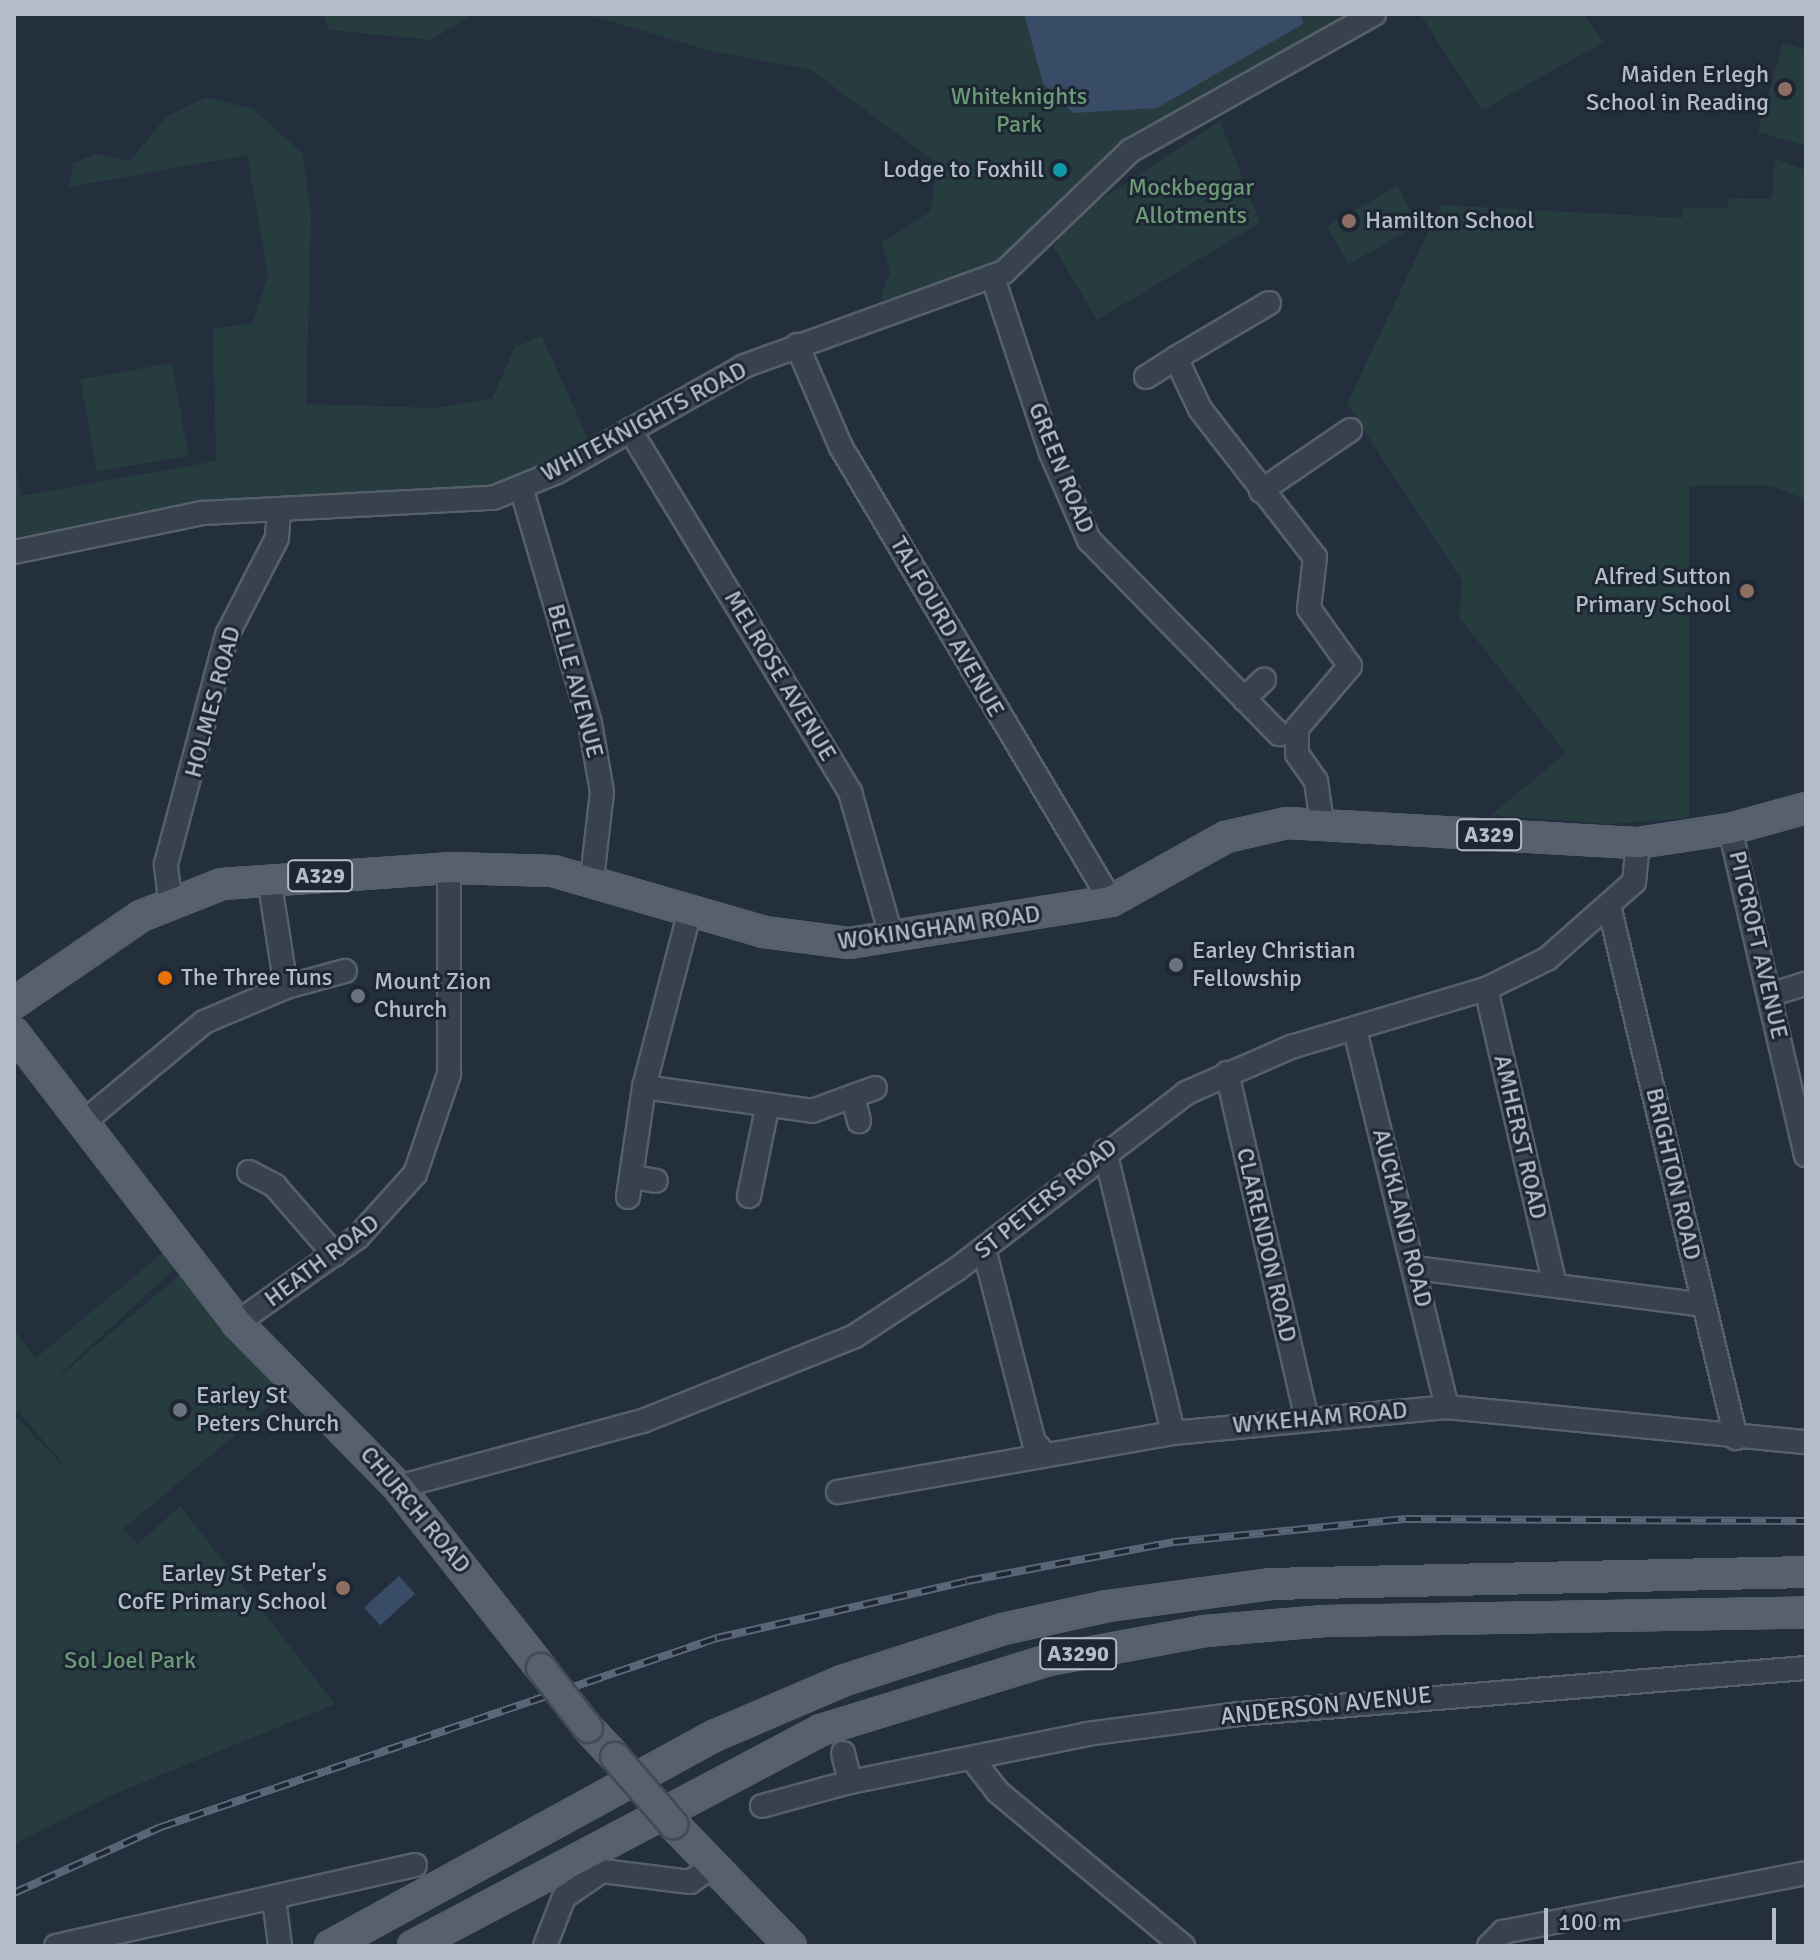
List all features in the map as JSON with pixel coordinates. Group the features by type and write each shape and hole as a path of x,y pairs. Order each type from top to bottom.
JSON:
{"main road":[{"name":"WOKINGHAM ROAD","path":"14,1003 170,899 269,879 449,868 592,878 690,910 820,943 892,938 1111,901 1242,831 1322,823 1638,843 1730,829 1806,808"},
{"name":"WOKINGHAM ROAD","path":"14,1026 78,961"},
{"name":"CHURCH ROAD","path":"14,1033 86,1120 237,1323 398,1487 588,1728 673,1824 791,1946"},
{"name":"A3290","path":"330,1946 716,1735 842,1681 1003,1629 1108,1606 1270,1584 1806,1572"},
{"name":"A3290","path":"413,1946 821,1730 1034,1664 1161,1638 1312,1622 1806,1613"}],"street":[{"name":"WHITEKNIGHTS ROAD","path":"14,552 203,513 445,505 521,487 797,345 993,278 1016,265 1130,151 1374,14"},
{"name":"GREEN ROAD","path":"993,278 1051,453 1089,540 1279,734"},
{"path":"1146,377 1269,303"},
{"name":"TALFOURD AVENUE","path":"797,345 841,447 1091,874 1111,901"},
{"path":"1176,358 1200,409 1261,491 1311,547 1309,609 1350,666 1297,728 1297,754 1316,781 1322,823"},
{"name":"MELROSE AVENUE","path":"630,430 850,792 892,938"},
{"path":"1261,491 1350,430"},
{"name":"BELLE AVENUE","path":"521,487 592,737 602,792 592,878"},
{"name":"HOLMES ROAD","path":"170,899 166,864 227,635 277,538 279,511"},
{"path":"1244,699 1264,680"},
{"name":"PITCROFT AVENUE","path":"1730,829 1804,1132 1806,1155"},
{"name":"ST PETERS ROAD","path":"398,1487 643,1421 855,1336 984,1249 1105,1151 1227,1073 1486,989 1547,959 1610,910 1634,882 1638,843"},
{"name":"HEATH ROAD","path":"237,1323 335,1255 390,1208 415,1174 449,1074 449,868"},
{"path":"269,879 286,987"},
{"path":"656,1181 631,1187 644,1087 690,910"},
{"name":"BRIGHTON ROAD","path":"1610,910 1736,1438"},
{"path":"86,1120 204,1022 286,987 345,971"},
{"path":"1769,995 1806,984"},
{"name":"AMHERST ROAD","path":"1486,989 1555,1285"},
{"name":"AUCKLAND ROAD","path":"1355,1030 1416,1268 1447,1407"},
{"name":"CLARENDON ROAD","path":"1227,1073 1306,1416"},
{"path":"644,1087 767,1108 812,1111 875,1088"},
{"path":"853,1097 859,1121"},
{"path":"749,1196 767,1108"},
{"path":"1105,1151 1173,1433"},
{"path":"249,1172 275,1186 335,1255"},
{"path":"984,1249 1034,1442 1045,1454"},
{"path":"1416,1268 1704,1305"},
{"name":"WYKEHAM ROAD","path":"838,1492 1173,1433 1306,1416 1447,1407 1736,1438 1806,1442"},
{"name":"ANDERSON AVENUE","path":"762,1806 850,1782 973,1760 1087,1734 1239,1714 1806,1668"},
{"path":"843,1753 850,1782"},
{"path":"973,1760 998,1792 1183,1946"},
{"path":"56,1946 415,1865"},
{"path":"545,1946 564,1897 602,1871 690,1882 714,1865"},
{"path":"1489,1946 1503,1932 1806,1873"},
{"path":"274,1899 280,1945"}],"green space":[{"path":"323,14 473,14 431,40 329,30"},
{"name":"Whiteknights Park","path":"586,14 1365,14 1164,125 991,273 880,301 890,272 882,243 930,212 938,164 811,70 711,51"},
{"path":"1420,14 1583,14 1604,42 1482,110"},
{"name":"Maiden Erlegh School in Reading","path":"1783,43 1806,50 1806,146 1758,132"},
{"path":"206,97 253,109 303,154 311,214 306,404 437,408 492,398 515,347 542,336 591,446 473,493 204,499 14,538 14,461 21,496 216,461 213,329 253,323 268,276 247,155 69,187 73,163 95,154 130,161 166,117"},
{"name":"Mockbeggar Allotments","path":"1220,121 1260,223 1097,320 1053,246 1084,211"},
{"path":"1775,159 1806,170 1806,499 1770,486 1689,486 1689,818 1610,824 1491,815 1566,753 1459,617 1462,581 1347,404 1441,205 1682,218 1684,208 1727,208 1729,198 1772,199"},
{"path":"1397,186 1419,224 1349,265 1327,226"},
{"path":"172,363 188,456 97,472 80,379"},
{"name":"Sol Joel Park","path":"166,1250 177,1266 15,1416 138,1544 180,1506 335,1704 119,1792 14,1844 14,1329 35,1359"},
{"path":"186,1270 288,1391 120,1532 18,1411"}],"water":[{"path":"1024,14 1301,14 1303,24 1157,108 1073,113 1043,83"},
{"path":"399,1576 415,1594 380,1625 364,1607"}],"railway":[{"path":"14,1893 161,1827 717,1638 967,1581 1174,1542 1406,1519 1806,1521"}],"place":[{"name":"Maiden Erlegh School in Reading","path":"1785,89"},
{"name":"Lodge to Foxhill","path":"1060,170"},
{"name":"Hamilton School","path":"1349,221"},
{"name":"Alfred Sutton Primary School","path":"1747,591"},
{"name":"Earley Christian Fellowship","path":"1176,965"},
{"name":"The Three Tuns","path":"165,978"},
{"name":"Mount Zion Church","path":"358,996"},
{"name":"Earley St Peters Church","path":"180,1410"},
{"name":"Earley St Peter's CofE Primary School","path":"343,1588"}]}
